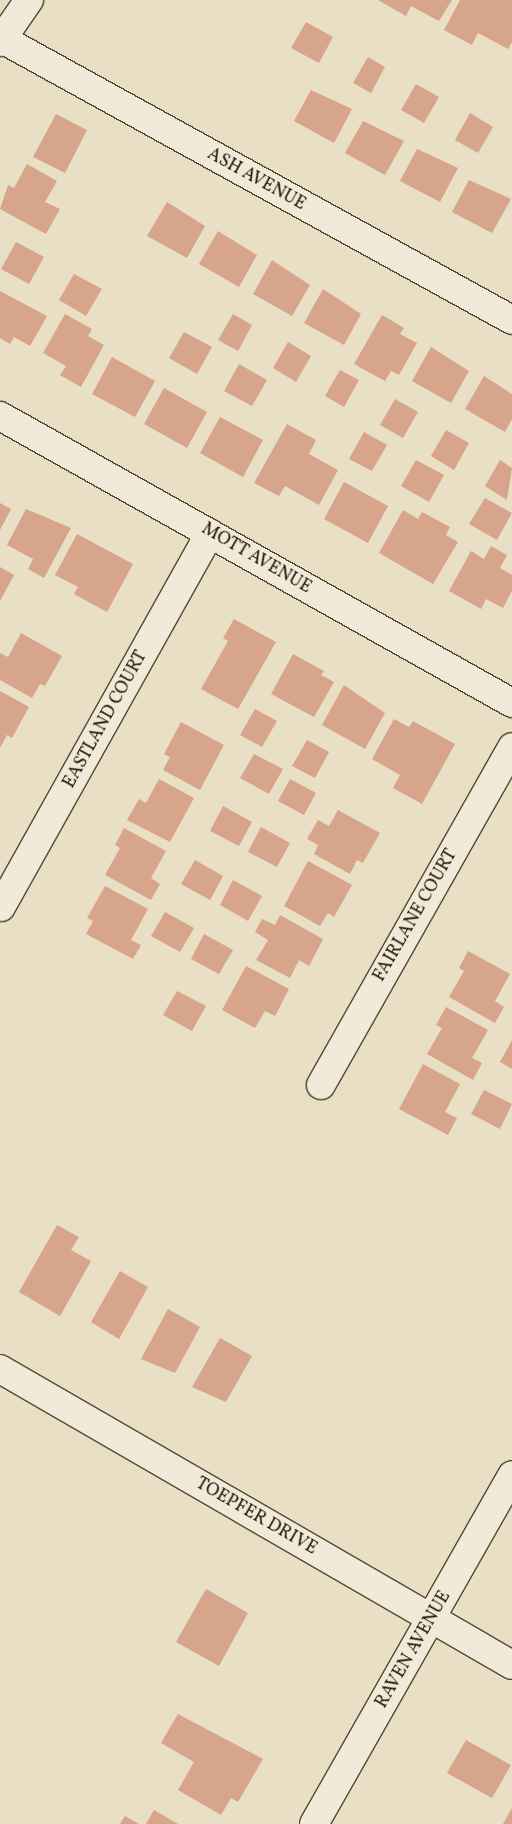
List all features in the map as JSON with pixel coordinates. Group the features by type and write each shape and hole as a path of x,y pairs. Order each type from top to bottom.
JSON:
{"street":[{"path":"1,40 29,0"},
{"name":"ASH AVENUE","path":"1,40 512,320"},
{"name":"MOTT AVENUE","path":"0,416 512,703"},
{"name":"EASTLAND COURT","path":"1,907 210,533"},
{"name":"FAIRLANE COURT","path":"321,1085 512,747"},
{"name":"TOEPFER DRIVE","path":"0,1369 512,1666"},
{"name":"RAVEN AVENUE","path":"314,1824 512,1475"}],"building":[{"path":"378,0 452,0 439,21 411,6 406,16"},
{"path":"460,0 512,0 512,42 508,49 478,33 472,45 444,30"},
{"path":"306,22 333,37 319,63 291,48"},
{"path":"368,57 385,67 371,93 353,83"},
{"path":"416,84 439,97 424,123 401,110"},
{"path":"311,90 352,109 334,143 294,121"},
{"path":"470,113 493,127 478,153 455,140"},
{"path":"56,114 87,130 65,173 33,157"},
{"path":"363,121 404,141 385,175 345,153"},
{"path":"417,149 458,168 440,202 400,181"},
{"path":"27,164 57,181 45,202 60,209 46,234 0,209 8,185 14,188"},
{"path":"469,180 511,199 492,233 452,212"},
{"path":"167,202 205,226 187,258 147,236"},
{"path":"218,231 257,255 239,287 199,264"},
{"path":"16,242 44,257 29,284 1,269"},
{"path":"272,260 310,285 292,316 253,294"},
{"path":"74,274 102,289 86,316 59,300"},
{"path":"323,289 361,314 344,345 304,323"},
{"path":"0,291 47,316 30,346 14,337 10,344 0,338"},
{"path":"65,314 92,329 88,336 104,345 81,387 60,375 66,366 43,353"},
{"path":"233,314 252,325 238,351 218,340"},
{"path":"382,315 404,328 400,334 417,343 399,375 391,371 385,381 354,364"},
{"path":"184,332 212,347 197,374 169,358"},
{"path":"288,342 311,356 296,382 273,368"},
{"path":"431,347 469,371 451,403 412,381"},
{"path":"112,357 155,381 135,417 92,394"},
{"path":"239,364 267,380 252,406 224,391"},
{"path":"340,370 359,380 344,407 325,396"},
{"path":"484,376 512,394 512,419 505,432 465,409"},
{"path":"164,388 207,412 187,448 144,424"},
{"path":"395,399 418,412 403,438 380,425"},
{"path":"220,417 263,440 243,477 200,453"},
{"path":"287,424 316,440 309,454 338,470 319,505 285,486 279,496 254,483"},
{"path":"446,430 469,443 454,470 431,456"},
{"path":"364,432 387,445 372,471 349,459"},
{"path":"416,460 444,475 429,502 401,486"},
{"path":"500,460 512,468 507,500 485,486"},
{"path":"344,482 388,506 368,543 324,519"},
{"path":"485,498 512,513 497,540 469,524"},
{"path":"0,503 11,509 0,530"},
{"path":"26,509 71,528 44,578 28,569 33,559 7,545"},
{"path":"403,510 418,519 422,512 450,527 446,535 458,542 433,584 379,553"},
{"path":"77,534 133,564 107,612 74,594 78,587 55,575"},
{"path":"491,546 507,555 500,568 512,575 512,591 503,608 486,599 481,609 449,591 471,551 484,559"},
{"path":"0,567 14,575 0,601"},
{"path":"234,619 276,642 238,709 201,689 228,641 223,638"},
{"path":"21,633 62,656 45,686 40,684 32,698 0,680 0,653 8,657"},
{"path":"293,654 324,671 321,675 334,682 314,717 271,694"},
{"path":"344,685 385,713 365,749 322,725"},
{"path":"0,691 29,707 12,738 7,735 0,748"},
{"path":"255,709 277,721 262,747 240,735"},
{"path":"394,719 409,727 413,721 455,744 422,804 393,788 400,775 372,759"},
{"path":"181,722 224,745 200,790 163,770 170,757 164,754"},
{"path":"307,740 329,752 315,778 292,766"},
{"path":"254,754 283,769 269,794 240,778"},
{"path":"159,779 194,798 170,842 127,820 139,799 146,803"},
{"path":"290,779 316,793 304,815 278,801"},
{"path":"223,806 252,822 239,846 210,831"},
{"path":"338,810 380,833 363,863 357,860 350,874 314,854 318,845 307,839 318,820 329,826"},
{"path":"261,827 290,843 277,867 248,852"},
{"path":"124,828 166,851 151,878 160,884 151,900 105,875 120,848 115,845"},
{"path":"195,860 223,876 210,900 181,884"},
{"path":"308,861 352,885 334,917 328,913 320,926 284,906"},
{"path":"233,880 262,896 248,921 220,905"},
{"path":"105,886 148,909 131,940 141,945 133,959 86,934 93,921 87,918"},
{"path":"165,912 194,928 180,952 151,936"},
{"path":"280,915 323,939 309,966 299,960 290,978 256,960 268,940 255,932 262,919 275,925"},
{"path":"204,934 233,950 219,974 191,959"},
{"path":"468,951 510,974 495,1001 504,1007 495,1023 449,997 464,971 459,968"},
{"path":"246,966 289,989 275,1016 265,1011 255,1028 222,1010"},
{"path":"177,991 206,1006 192,1031 163,1015"},
{"path":"446,1007 488,1030 472,1058 482,1063 473,1080 427,1054 442,1028 436,1025"},
{"path":"512,1040 512,1069 500,1062"},
{"path":"423,1064 460,1084 445,1112 457,1118 448,1135 399,1109"},
{"path":"484,1090 512,1104 500,1129 471,1114"},
{"path":"57,1225 79,1237 71,1250 91,1261 60,1316 19,1292"},
{"path":"120,1271 148,1287 119,1339 91,1322"},
{"path":"168,1309 200,1327 175,1373 141,1359"},
{"path":"220,1338 252,1356 226,1402 192,1387"},
{"path":"206,1589 248,1613 219,1666 176,1642"},
{"path":"178,1714 263,1759 238,1802 231,1798 221,1815 178,1790 194,1762 161,1743"},
{"path":"466,1740 511,1765 492,1798 447,1773"},
{"path":"512,1808 512,1824 503,1824"},
{"path":"154,1810 178,1824 146,1824"},
{"path":"125,1816 139,1824 120,1824"}]}
